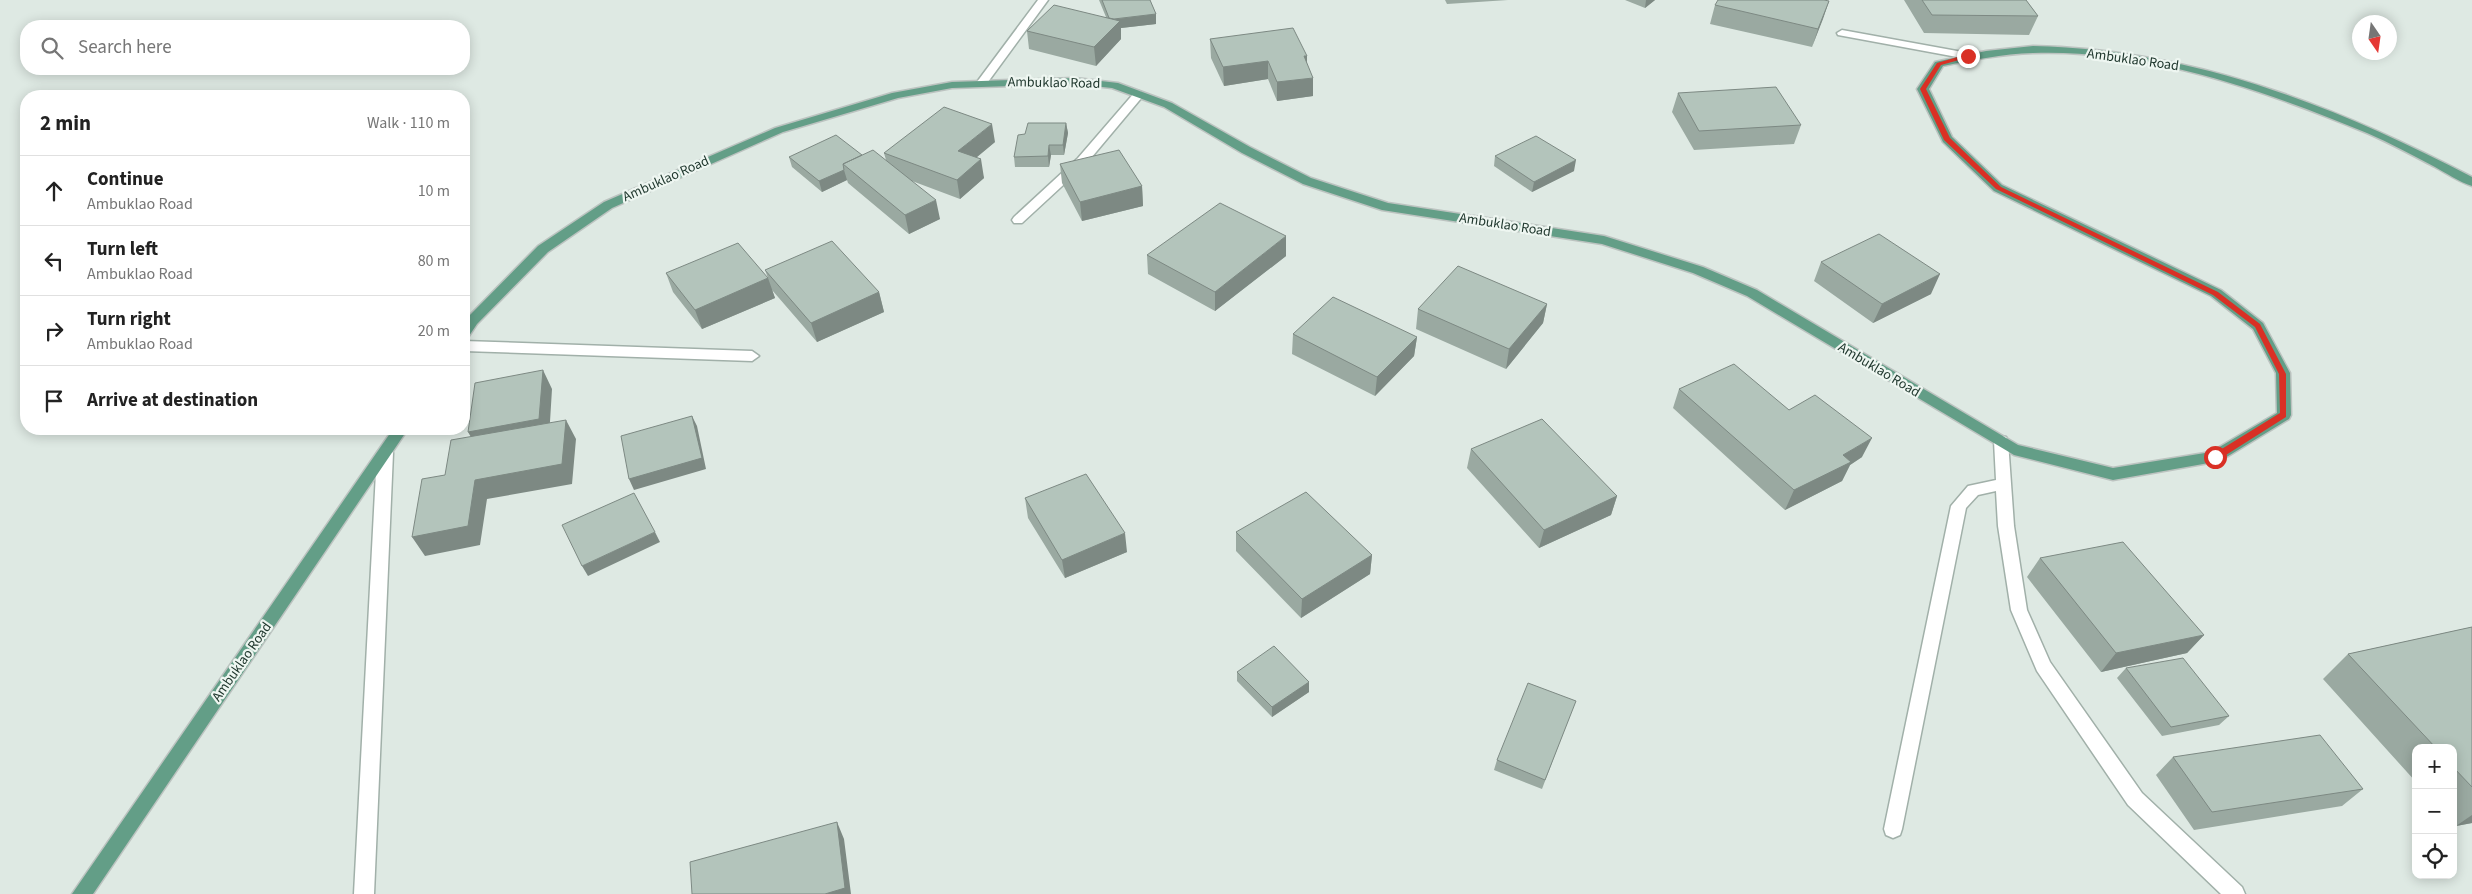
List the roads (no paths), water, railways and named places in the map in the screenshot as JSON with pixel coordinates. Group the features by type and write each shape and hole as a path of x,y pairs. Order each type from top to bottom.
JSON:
{"main road":[{"name":"Ambuklao Road","path":"470,324 543,249 608,205 779,130 896,94 952,85 1075,82 1114,84 1168,105 1246,150 1307,181 1386,207 1604,240 1698,270 1752,293 2014,449 2113,474 2215,457 2284,414 2283,374 2258,326 2216,294 1998,188 1947,139 1923,89 1939,64 1968,56 2022,49 2098,53 2164,62 2250,86 2378,134 2472,182"},
{"name":"Ambuklao Road","path":"82,894 397,435"}],"street":[{"path":"981,84 1043,0"},
{"path":"1842,34 1968,56"},
{"path":"1018,220 1082,161 1139,94"},
{"path":"470,346 752,356"},
{"path":"2000,441 2006,526 2019,610 2042,666 2135,799 2235,894"},
{"path":"364,894 386,453"},
{"path":"1893,829 1959,506 1974,490 2003,484"}]}
